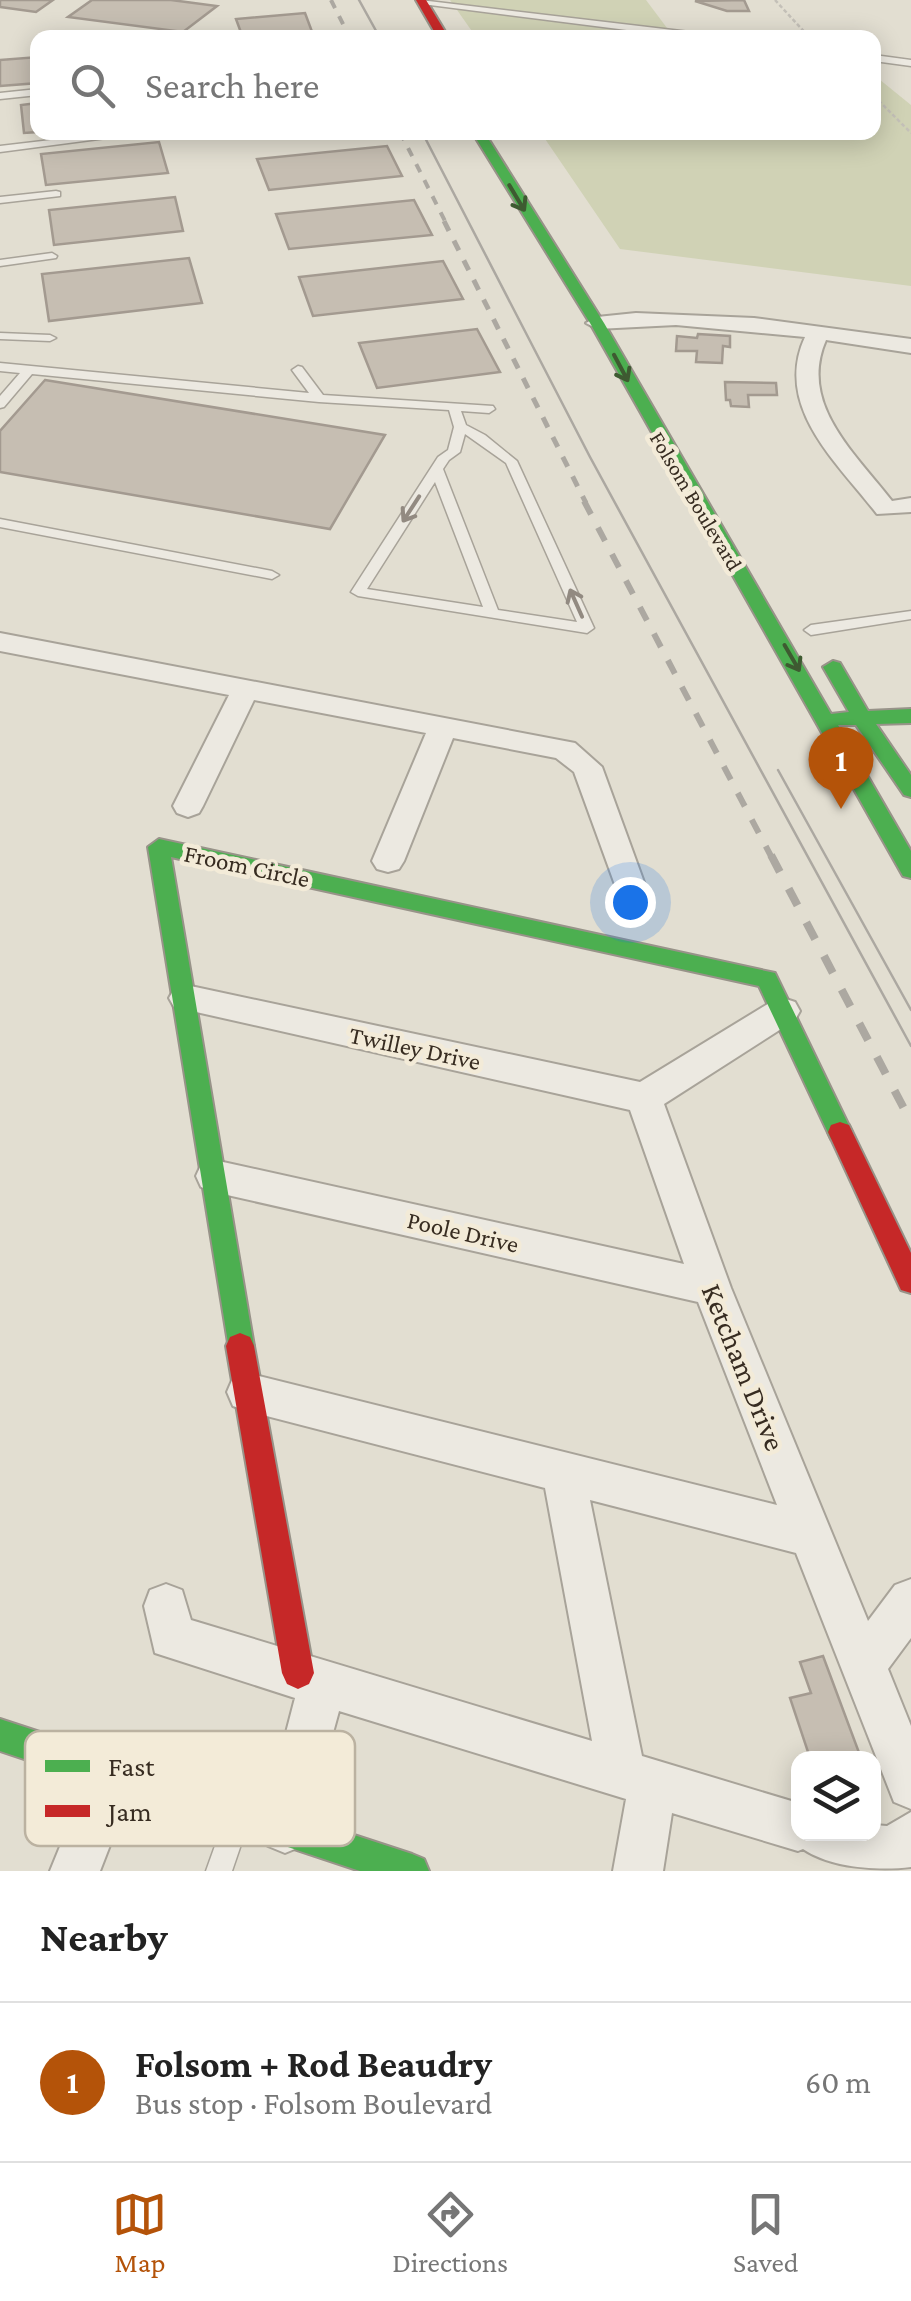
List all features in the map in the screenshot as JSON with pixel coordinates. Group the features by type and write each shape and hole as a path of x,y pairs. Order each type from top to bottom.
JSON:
{"main road":[{"path":"413,1 419,30"},
{"path":"413,1 437,30"},
{"name":"Folsom Boulevard","path":"483,140 608,322 660,385"},
{"name":"Folsom Boulevard","path":"507,140 608,322 734,566 756,596 828,720 841,754 911,870"},
{"path":"806,622 861,716 911,790"},
{"path":"828,720 911,716"},
{"name":"Froom Circle","path":"311,1677 246,1392 159,847 767,979 911,1281"},
{"path":"0,1735 25,1743"},
{"path":"337,1846 412,1871"}],"street":[{"path":"608,322 708,319 911,346"},
{"path":"818,333 806,363 805,380 812,408 886,509 911,506"},
{"path":"0,642 565,750 587,766 637,907"},
{"path":"188,806 246,688"},
{"path":"388,861 443,726"},
{"name":"Twilley Drive","path":"186,998 644,1098"},
{"path":"644,1098 783,1011"},
{"name":"Ketcham Drive","path":"644,1098 712,1288 911,1784"},
{"name":"Poole Drive","path":"214,1176 712,1288"},
{"path":"246,1392 811,1536"},
{"path":"563,1472 638,1777 638,1871"},
{"path":"863,1664 911,1601"},
{"path":"166,1606 171,1637 791,1825"},
{"path":"302,1731 311,1677"},
{"path":"848,1841 890,1852 902,1849 911,1837"},
{"path":"76,1871 86,1846"}],"lane":[{"path":"413,1 650,30"},
{"path":"881,59 911,63"},
{"path":"0,96 30,93"},
{"path":"0,149 78,140"},
{"path":"0,200 56,194"},
{"path":"0,263 52,256"},
{"path":"0,336 50,338"},
{"path":"0,367 319,398 489,409"},
{"path":"298,370 319,398"},
{"path":"0,404 28,371"},
{"path":"454,407 460,428 454,452"},
{"path":"460,428 481,435 489,448 511,460 587,628 358,592 444,456 489,448"},
{"path":"436,470 492,614"},
{"path":"0,523 272,575"},
{"path":"806,622 911,616"},
{"path":"219,1871 227,1846"}],"path":[{"path":"775,0 803,30"},
{"path":"881,103 911,134"}],"green space":[{"path":"450,0 646,0 668,30 471,30"},
{"path":"881,81 911,105 911,286 620,249 546,140 881,140"}],"building":[{"path":"0,0 53,0 36,12 0,7"},
{"path":"92,0 171,0 217,6 186,30 68,17"},
{"path":"744,0 749,11 727,11 695,1"},
{"path":"305,13 311,30 240,30 236,19"},
{"path":"30,58 30,84 0,86 0,60"},
{"path":"30,104 30,133 24,133 21,105"},
{"path":"159,142 168,173 46,185 41,154"},
{"path":"387,146 402,176 269,190 257,159"},
{"path":"175,197 183,231 54,245 49,210"},
{"path":"414,200 432,235 289,249 276,214"},
{"path":"189,258 202,303 49,321 42,274"},
{"path":"443,261 463,299 313,316 299,277"},
{"path":"477,329 500,372 377,388 359,343"},
{"path":"698,334 730,336 730,347 723,346 722,363 696,362 697,351 676,351 677,336 697,338"},
{"path":"45,380 385,435 330,529 0,472 0,431"},
{"path":"725,382 776,383 777,395 748,395 749,407 731,406 730,400 726,400"},
{"path":"823,1656 858,1751 808,1751 790,1698 811,1693 800,1662"}],"tram line":[{"path":"359,0 376,30"},
{"path":"426,140 590,457 911,1046"},
{"path":"778,770 911,1010"}],"railway":[{"path":"331,0 346,30"},
{"path":"404,140 446,223"},
{"path":"444,221 586,503"},
{"path":"584,501 772,858"},
{"path":"771,855 911,1122"}],"traffic: fast":[{"path":"483,140 597,323 911,870"},
{"path":"833,667 879,747 911,790"},
{"path":"835,719 911,716"},
{"path":"240,1346 159,847 767,979 840,1132"},
{"path":"0,1735 25,1743"},
{"path":"336,1846 412,1871"}],"traffic: jam":[{"path":"421,0 439,30"},
{"path":"840,1132 911,1281"},
{"path":"240,1346 298,1673"}],"place":[{"name":"Folsom + Rod Beaudry","path":"841,809"}]}
